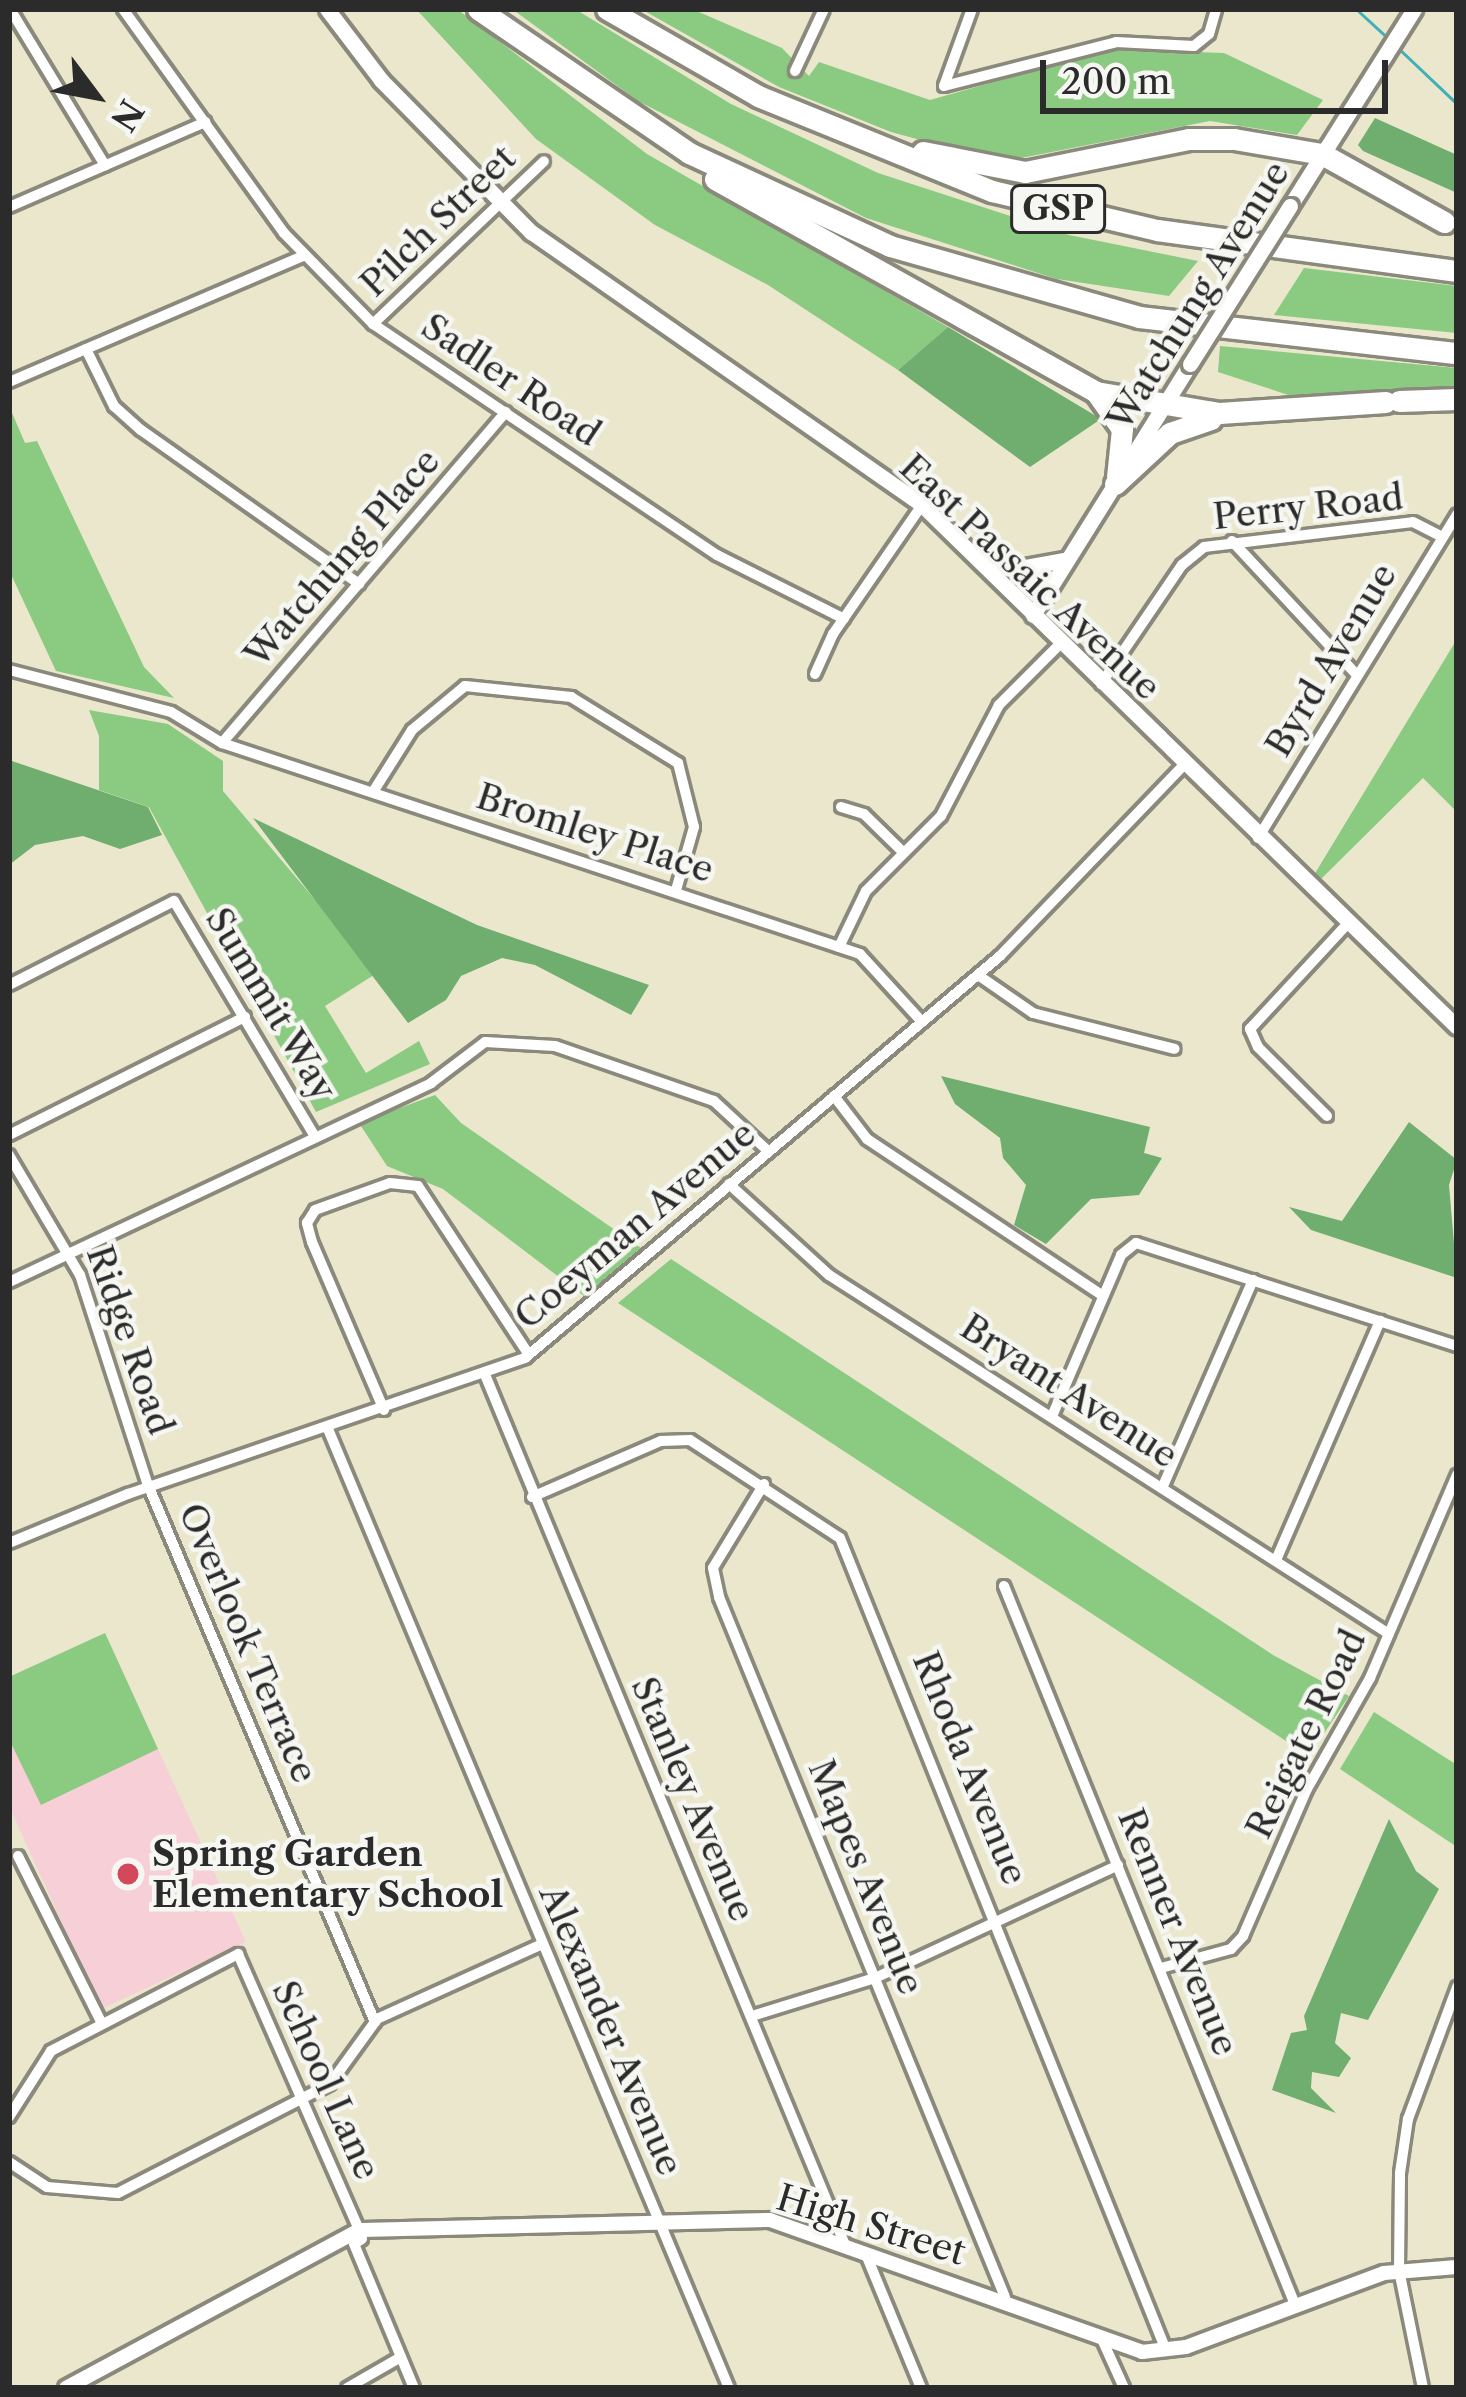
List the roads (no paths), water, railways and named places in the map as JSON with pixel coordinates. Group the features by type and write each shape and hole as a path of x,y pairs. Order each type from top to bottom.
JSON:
{"highway":[{"name":"GSP","path":"478,9 689,153 890,246 1054,298 1223,331 1457,353"},
{"name":"GSP","path":"607,9 758,97 914,164 1072,213 1457,271"},
{"path":"758,97 998,170 1053,170 1213,137 1322,154 1452,224"},
{"path":"689,153 758,206 1096,392 1162,407 1237,414 1457,399"},
{"path":"1096,392 1125,441 1114,484"},
{"path":"1114,484 1170,433 1237,414"}],"main road":[{"name":"East Passaic Avenue","path":"327,9 381,80 500,203 600,284 922,505 1257,838 1457,1027"},
{"name":"Watchung Avenue","path":"1033,615 1414,9"},
{"path":"963,546 1020,568 1064,560"}],"street":[{"path":"10,9 105,166"},
{"name":"Sadler Road","path":"123,9 305,255 373,325 717,556 844,619"},
{"path":"795,71 824,9"},
{"path":"972,9 944,86 1116,42 1194,46 1209,34 1216,9"},
{"path":"9,207 206,122"},
{"name":"Pilch Street","path":"373,325 544,161"},
{"path":"9,382 305,255"},
{"path":"86,349 114,406 141,430 359,584"},
{"name":"Watchung Place","path":"222,743 506,412"},
{"path":"815,674 844,619 922,505"},
{"name":"Byrd Avenue","path":"1257,838 1457,514"},
{"name":"Perry Road","path":"1101,684 1193,552 1232,541 1413,522 1442,537"},
{"path":"1232,541 1357,675"},
{"path":"839,946 866,891 940,816 999,705 1060,644"},
{"name":"Bromley Place","path":"9,670 171,712 222,743 860,954 922,1022"},
{"path":"373,792 412,730 466,686 571,697 678,763 694,827 676,890"},
{"name":"Coeyman Avenue","path":"9,1544 149,1487 486,1377 529,1354 979,975 1185,764"},
{"path":"841,807 864,814 903,852"},
{"name":"Summit Way","path":"9,985 174,902 315,1137"},
{"path":"1327,1116 1258,1047 1250,1029 1348,922"},
{"path":"979,975 1033,1012 1175,1049"},
{"path":"9,1135 245,1017"},
{"path":"9,1282 431,1083 485,1042 555,1046 714,1101 768,1151"},
{"path":"834,1096 867,1139 1102,1295"},
{"name":"Ridge Road","path":"9,1154 70,1250 149,1487"},
{"path":"384,1410 308,1223 315,1210 390,1183 418,1186 529,1354"},
{"name":"Bryant Avenue","path":"729,1184 830,1275 1388,1634"},
{"path":"1052,1414 1102,1295 1136,1243 1457,1346"},
{"path":"1163,1486 1253,1280"},
{"path":"1276,1560 1380,1321"},
{"name":"Stanley Avenue","path":"486,1377 845,2245"},
{"name":"Alexander Avenue","path":"328,1429 729,2388"},
{"name":"Rhoda Avenue","path":"532,1497 678,1439 764,1484 828,1526 853,1560 1000,1921 1166,2350"},
{"name":"Reigate Road","path":"1161,1968 1231,1949 1243,1936 1307,1789 1451,1504 1457,1475"},
{"name":"Mapes Avenue","path":"764,1484 719,1556 714,1580 1005,2297"},
{"name":"Overlook Terrace","path":"149,1487 375,2022"},
{"name":"Renner Avenue","path":"1004,1586 1294,2302"},
{"path":"9,2117 43,2058 100,2020 18,1856"},
{"path":"752,2016 875,1978 1118,1865"},
{"path":"9,2162 47,2187 118,2193 330,2084 375,2022 542,1944"},
{"name":"School Lane","path":"100,2020 238,1954 359,2230 362,2239 354,2244 414,2388"},
{"path":"1423,2388 1399,2270 1408,2119 1457,1987"},
{"name":"High Street","path":"66,2388 359,2230 770,2220 1005,2297 1142,2352 1166,2350"},
{"path":"865,2252 921,2388"},
{"path":"1166,2350 1294,2302 1399,2270 1457,2267"},
{"path":"1101,2337 1124,2388"},
{"path":"347,2388 401,2357"}],"waterway":[{"path":"1356,9 1390,40"},
{"path":"1397,47 1457,104"}],"place":[{"name":"Spring Garden Elementary School","path":"128,1874"}]}
